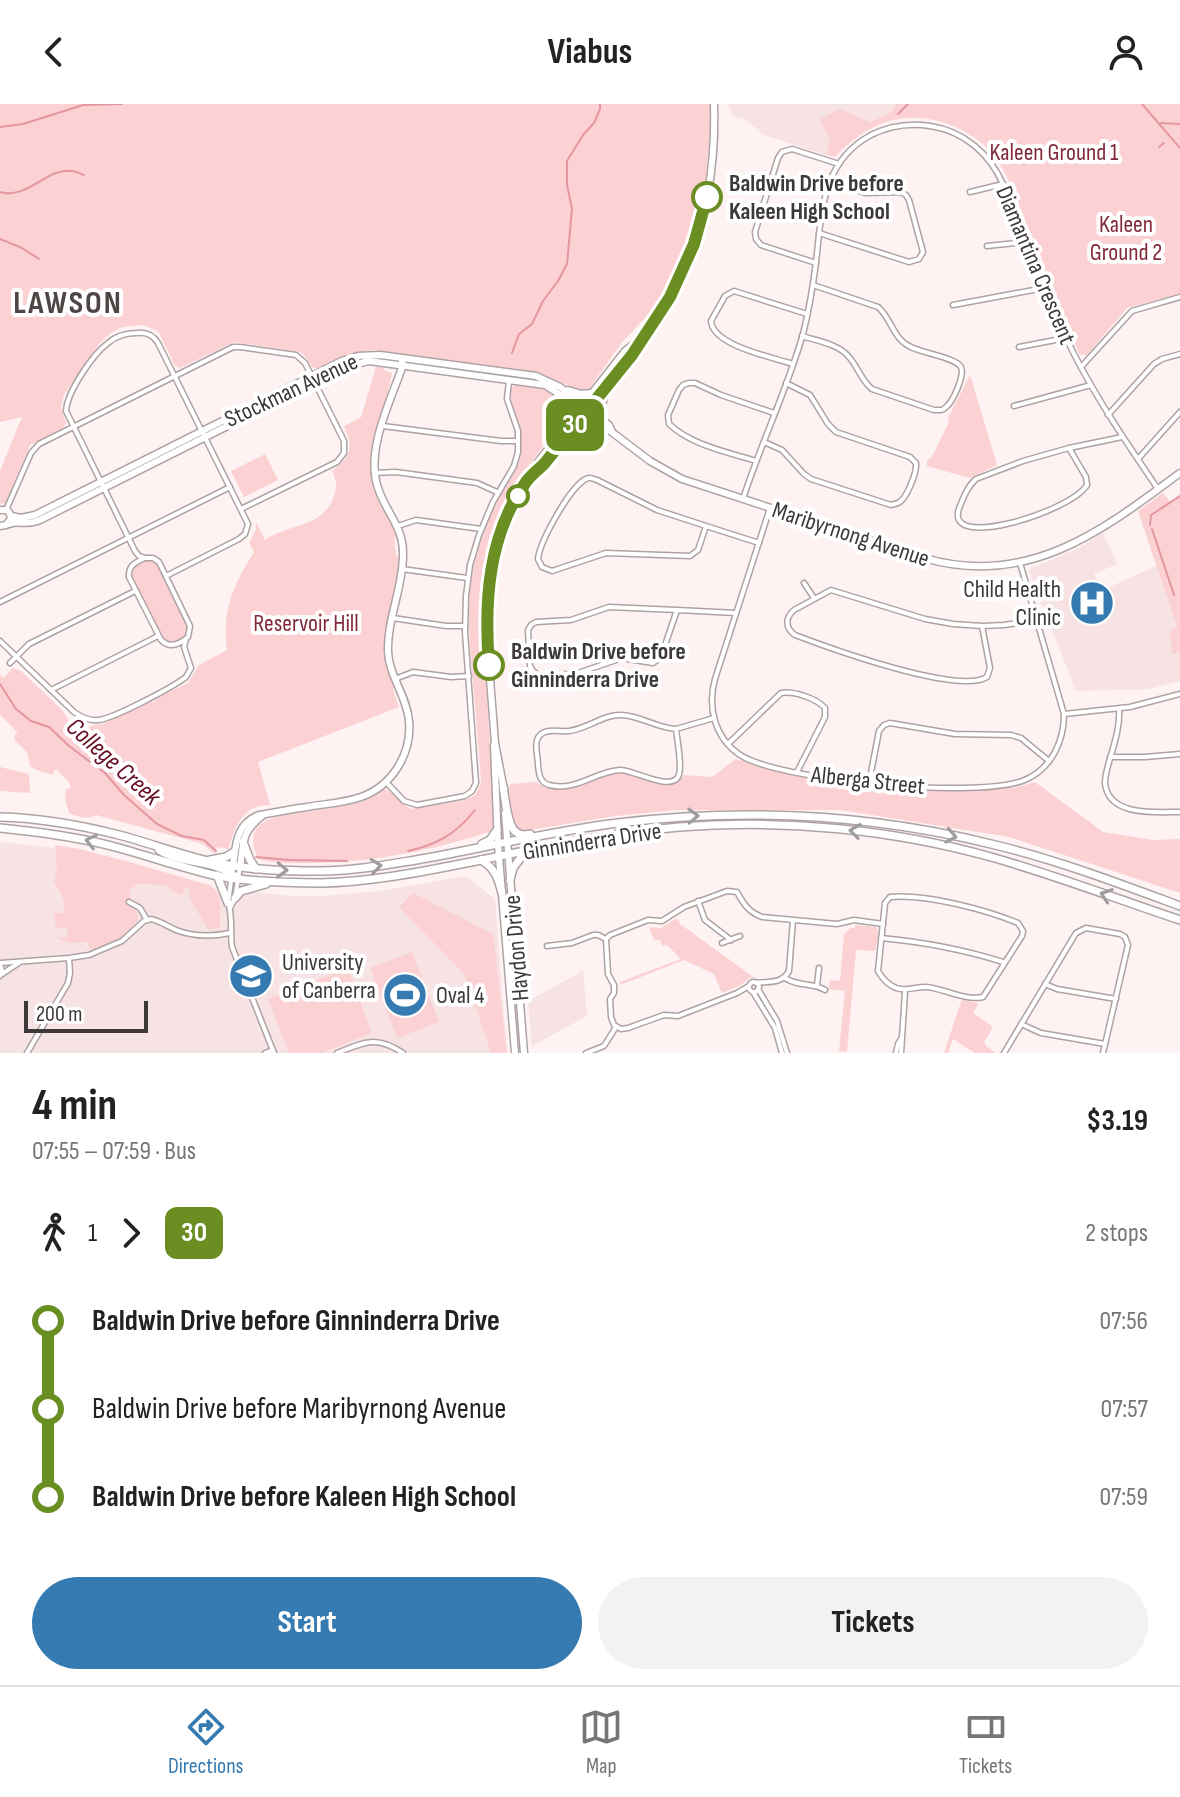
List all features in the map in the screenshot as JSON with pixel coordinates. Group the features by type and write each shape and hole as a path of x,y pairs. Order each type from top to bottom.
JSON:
{"main road":[{"path":"503,786 510,824 515,832 524,835 615,823"},
{"name":"Ginninderra Drive","path":"0,828 73,837 217,875 256,869 324,871 377,866 615,823 743,814 810,815 875,822 991,844 1180,906"},
{"name":"Ginninderra Drive","path":"0,817 68,824 121,836 272,883 326,883 378,878 527,850 679,827 808,826 914,840 988,856 1180,920"},
{"path":"469,850 489,842 497,830"},
{"path":"243,842 256,869"},
{"path":"153,846 169,857 235,872"},
{"path":"510,880 513,868 527,850"},
{"path":"208,861 234,852"},
{"path":"481,860 491,865 502,893"},
{"path":"217,875 231,903 241,891 272,883"}],"street":[{"path":"502,844 503,786 495,743 486,627 488,587 494,556 504,526 541,456 566,425 605,388 670,297 694,244 704,210 713,159 714,104"},
{"name":"Diamantina Crescent","path":"743,499 793,364 808,314 823,201 829,182 839,164 857,145 881,131 907,125 927,125 953,132 970,142 989,161 1003,184 1066,338 1108,415 1158,489"},
{"path":"816,263 761,245 755,232 782,152 794,150 839,164"},
{"path":"819,233 909,262 919,259 923,252 911,205 904,193 865,193 829,182"},
{"path":"970,192 1003,184"},
{"path":"987,246 1026,242"},
{"path":"802,336 845,352 872,389 936,410 948,405 962,377 958,364 904,343 878,307 813,285"},
{"path":"953,305 1044,288"},
{"path":"793,364 727,342 713,331 711,321 725,296 734,291 808,314"},
{"path":"1081,367 1132,311 1180,297"},
{"path":"166,576 241,538 248,526 158,343 153,336 135,333 118,337 100,350 69,397 66,411 135,551 139,556 156,559 166,576 190,626 184,651"},
{"path":"528,480 575,425 593,392 625,351 641,338"},
{"path":"1019,347 1066,338"},
{"path":"9,524 6,512 33,449 237,347 298,356 345,443 344,455 241,509"},
{"path":"1108,415 1154,364 1180,354"},
{"name":"Stockman Avenue","path":"0,526 36,522 102,485 313,380 359,362 400,362 536,376 560,387 584,408"},
{"path":"235,872 236,841 242,827 254,816 352,800 373,792 386,782 403,759 409,737 407,708 388,654 403,547 398,526 380,496 374,473 376,450 400,362"},
{"name":"Stockman Avenue","path":"400,362 545,385 584,408"},
{"path":"386,782 404,801 414,805 462,797 474,789 477,777 465,626 468,578 481,529 514,466 518,452 516,426 507,397 509,379"},
{"path":"756,461 680,433 669,424 669,413 680,388 691,382 774,413"},
{"path":"763,441 782,450 811,479 891,505 903,499 916,473 916,463 910,457 836,432 810,395 786,383"},
{"path":"1014,406 1091,385"},
{"path":"560,387 581,394 593,392"},
{"path":"605,388 601,415 608,428"},
{"path":"566,398 569,407 566,425"},
{"name":"Maribyrnong Avenue","path":"584,408 641,455 691,482 941,562 985,567 1020,563 1070,545 1180,473"},
{"path":"1138,459 1180,412"},
{"path":"575,425 583,423 608,428"},
{"path":"383,426 518,441"},
{"path":"1069,448 1086,477 1087,485 1083,491 1050,511 1018,522 977,527 967,526 959,520 958,509 976,479 1023,461 1069,448 1122,437"},
{"path":"374,473 396,472 477,483 498,493"},
{"path":"706,526 698,550 688,557 606,553 552,571 542,567 538,559 557,514 581,483 588,479 597,480 665,513 706,526 759,543"},
{"name":"Stockman Avenue","path":"6,512 21,518 31,516 102,485"},
{"path":"0,602 230,487"},
{"path":"770,508 713,685 711,702 714,718 728,744 781,693 819,702 825,708 825,717 797,772"},
{"path":"398,526 416,520 481,529"},
{"path":"0,641 80,716 94,720 106,718 186,677 190,665 184,651 180,646 164,643 158,636 129,575 136,557 135,551"},
{"path":"134,563 145,558"},
{"path":"869,783 879,731 890,723 942,733 1014,736 1049,761 1062,736 1064,714 1020,563"},
{"path":"402,569 468,578"},
{"path":"804,583 814,598"},
{"path":"982,626 990,668 987,677 978,681 933,677 889,666 795,635 788,629 788,617 814,598 833,590 925,619 953,624 1004,625 1037,620"},
{"path":"10,663 31,643 136,591"},
{"path":"677,610 661,657 655,663 622,658 568,675 540,675 530,666 528,630 536,622 571,620 612,607 677,610 736,613"},
{"path":"393,618 465,626"},
{"path":"51,690 158,636"},
{"path":"174,645 186,639"},
{"path":"395,679 413,672 469,676"},
{"path":"1064,714 1119,709 1180,694"},
{"path":"1119,709 1105,785 1109,796 1116,804 1130,809 1180,812"},
{"path":"676,729 680,771 672,782 620,770 573,785 549,785 540,778 537,740 545,732 574,730 620,715 676,729 714,718"},
{"path":"495,743 497,830 502,844"},
{"name":"Alberga Street","path":"728,744 751,760 797,772 869,783 945,788 1018,783 1033,776 1049,761"},
{"path":"1110,757 1180,754"},
{"path":"263,815 244,837 235,872 230,933 232,947 273,1051 265,1053"},
{"name":"Haydon Drive","path":"502,844 502,893 515,1053"},
{"name":"Haydon Drive","path":"503,855 510,880 524,1053"},
{"path":"793,920 789,971 785,978 768,981 678,1016 664,1015 628,1028 616,1027 611,1017 610,999 614,985 608,974 606,939 648,920 662,921 698,901 727,891 737,892 751,913 762,917 837,924 854,920 883,924"},
{"path":"894,897 960,905 1011,920 1018,923 1023,931 979,999 925,987 905,991 887,984 878,971 883,924 885,903 894,897"},
{"path":"698,901 705,920 731,940"},
{"path":"129,902 140,908 147,920"},
{"path":"22,961 1,975 0,964 22,961 69,958 89,955 122,941 147,920 157,920 195,935 230,933"},
{"path":"1004,1053 1076,933 1086,928 1120,934 1128,945 1103,1053"},
{"path":"547,946 572,943 593,935 606,939"},
{"path":"722,943 740,936"},
{"path":"881,938 938,944 1003,962"},
{"path":"27,1053 68,983 69,958"},
{"path":"817,985 819,968"},
{"path":"785,978 792,983 817,985 825,990"},
{"path":"1045,984 1057,989 1116,999"},
{"path":"754,988 777,1027 784,1053"},
{"path":"899,1053 905,991"},
{"path":"1021,1024 1041,1033 1105,1044"},
{"path":"586,1053 604,1046 616,1027"},
{"path":"337,1053 372,1041 387,1043 403,1053"}],"shaded area":[{"path":"728,104 896,104 890,113 870,122 840,110 826,155 764,135 745,119 732,116"},
{"path":"1103,533 1117,564 1094,574 1092,595 1156,566 1180,636 1180,681 1149,689 1076,691 1029,571 1081,547"},
{"name":"University of Canberra","path":"0,842 55,848 209,891 323,896 381,891 465,876 495,899 507,1053 0,1053"},
{"path":"583,971 587,1016 532,1046 528,1001"}],"green space":[{"path":"0,104 710,104 710,134 706,175 692,230 658,304 623,341 589,389 583,391 539,374 374,350 357,352 313,368 300,352 234,342 180,368 175,366 158,331 143,325 123,327 100,343 64,395 61,407 66,423 63,428 30,445 5,504 0,504 0,471 22,417 0,422"},
{"path":"896,104 1180,104 1180,294 1127,308 1087,355 1080,355 1047,281 1011,185 995,157 981,143 951,125 934,120 903,118 874,127 835,157 826,155 830,141 820,119 840,109 870,122 890,113"},
{"name":"Reservoir Hill","path":"376,367 383,367 392,373 370,461 377,497 399,536 394,538 396,555 401,557 384,642 385,658 396,687 393,689 399,707 258,762 270,805 247,812 237,825 229,849 217,847 215,854 203,844 96,815 82,817 69,813 65,800 66,790 71,787 69,782 56,769 52,775 30,766 27,752 14,739 18,733 0,715 0,674 3,678 13,668 21,671 62,710 77,733 153,702 188,683 199,665 227,650 228,610 235,587 254,552 249,542 256,530 256,522 265,540 314,519 329,506 336,487 332,471 349,452 344,426 361,417"},
{"path":"970,375 997,465 970,478 927,466 927,460 932,457"},
{"path":"516,384 539,387 564,402 565,407 556,428 513,488 496,528 487,565 482,613 495,830 423,850 374,859 300,863 258,859 254,835 258,827 284,815 360,802 384,789 411,809 466,800 476,794 481,782 469,601 483,530 520,450 521,435 510,396 510,389"},
{"path":"265,454 278,480 244,497 231,471"},
{"path":"1163,493 1170,502 1180,494 1180,650 1176,654 1172,654 1170,630 1177,627 1138,511"},
{"path":"144,559 157,564 181,610 187,628 186,636 180,639 171,642 162,637 132,577 134,566"},
{"path":"736,759 802,775 869,783 1014,788 1035,782 1103,832 1153,840 1180,839 1180,893 1009,837 841,810 677,810 523,831 513,818 511,784 536,782 555,788 577,786 616,772 627,772 668,785 684,775 712,777"},
{"path":"0,767 29,774 30,793 0,791"},
{"path":"55,845 126,861 212,886 220,900 220,928 208,929 190,899 189,888 184,889 182,895 166,885 139,884 131,888 129,904 138,919 118,939 91,950 87,942 69,943 58,938 66,937 68,930 56,928 54,913 63,913 64,905 54,882 57,868"},
{"path":"413,893 493,934 507,1053 491,1053 465,975 399,907"},
{"path":"677,918 680,924 755,978 749,978 722,993 714,974 684,960 620,985 620,982 681,959 667,945 662,946 660,940 654,940 649,927 660,928"},
{"path":"855,925 876,927 878,930 876,951 856,950 847,1052 839,1051 845,991 829,989 830,980 840,981 844,934"},
{"name":"Oval 4","path":"412,952 439,1022 397,1038 370,968"},
{"path":"348,968 372,1033 321,1053 289,1053 268,999"},
{"path":"962,999 977,1003 973,1013 993,1027 984,1042 996,1053 975,1053 953,1039 948,1053 944,1053"}],"waterway":[{"path":"0,127 23,124 83,105 122,104"},
{"path":"512,353 519,334 532,324 567,264 572,209 567,185 567,161 594,123 600,104"},
{"path":"898,114 908,104"},
{"path":"1142,104 1180,148"},
{"path":"1161,123 1180,124"},
{"path":"1159,147 1164,143"},
{"path":"0,192 20,192 63,171 84,175"},
{"path":"0,239 39,259"},
{"path":"1150,525 1151,515 1180,496"},
{"path":"1152,529 1174,595"},
{"name":"College Creek","path":"0,684 16,709 31,721 49,727 105,773 124,795 157,824 182,836 204,840 216,851"},
{"path":"408,851 446,837 475,810"},
{"path":"256,857 347,861"}],"bus line":[{"name":"30","path":"489,665 486,627 488,587 497,546 508,516 528,480 632,355 670,297 694,244 707,197"}],"place":[{"name":"Baldwin Drive before Kaleen High School","path":"707,197"},
{"name":"Child Health Clinic","path":"1092,603"},
{"name":"Baldwin Drive before Ginninderra Drive","path":"489,665"},
{"name":"University of Canberra","path":"251,976"},
{"name":"Oval 4","path":"405,995"}],"district":[{"name":"LAWSON","path":"68,302"}],"park label":[{"name":"Kaleen Ground 1","path":"1054,152"},
{"name":"Kaleen Ground 2","path":"1126,238"}]}
